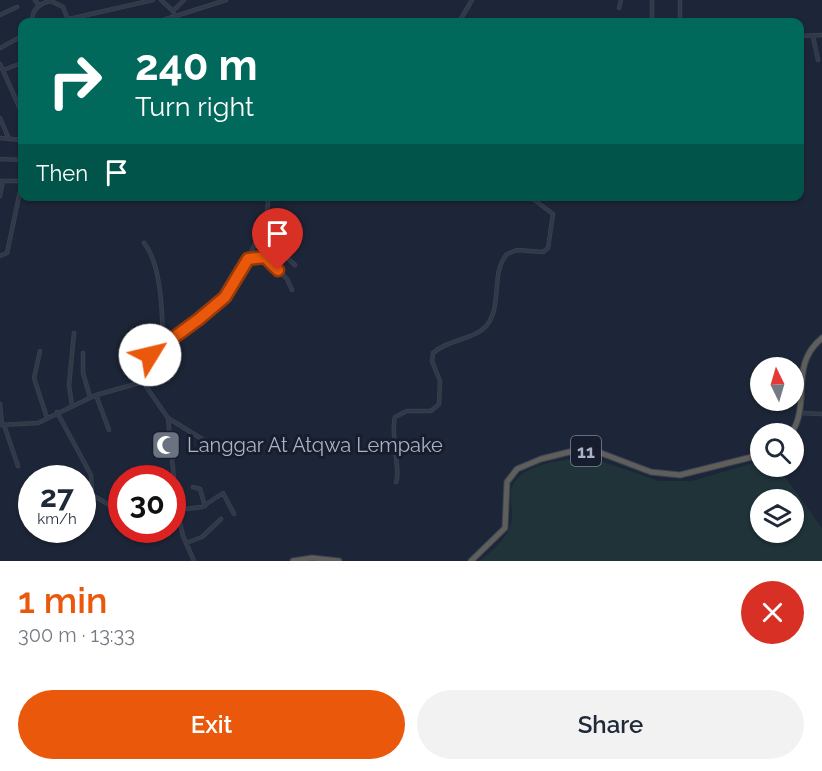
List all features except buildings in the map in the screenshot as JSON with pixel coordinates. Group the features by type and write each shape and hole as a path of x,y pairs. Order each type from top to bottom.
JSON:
{"highway":[{"path":"795,423 798,413 803,363 808,352 822,339"},
{"name":"11","path":"471,561 505,528 504,497 510,477 517,469 541,459 593,450 651,472 680,475 750,458"},
{"path":"293,561 313,559 339,561"}],"street":[{"path":"35,0 39,5"},
{"path":"81,18 153,0"},
{"path":"161,0 174,11 176,18 226,0"},
{"path":"174,11 184,0"},
{"path":"461,18 472,0"},
{"path":"619,8 621,0"},
{"path":"652,0 652,18"},
{"path":"680,0 680,18"},
{"path":"33,18 34,10 45,2 58,3 67,12 68,18"},
{"path":"0,15 17,7"},
{"path":"804,36 822,35"},
{"path":"813,36 818,60"},
{"path":"0,48 18,38"},
{"path":"0,64 18,104"},
{"path":"3,70 18,64"},
{"path":"0,118 9,139"},
{"path":"0,138 18,140"},
{"path":"0,159 18,160"},
{"path":"0,196 2,181 18,181"},
{"path":"0,256 7,253 18,200"},
{"path":"223,452 168,418 143,382 147,358 225,297 248,259 265,221 267,201"},
{"path":"396,482 399,475 394,456 395,417 407,411 433,410 439,404 440,381 432,361 433,353 458,339 476,334 485,327 494,310 500,267 507,254 517,250 543,252 548,248 553,214 536,201"},
{"path":"144,243 152,253 162,317 161,333 166,344"},
{"path":"248,259 286,256 295,265"},
{"path":"265,257 289,281 292,290"},
{"path":"72,405 69,385 74,333"},
{"path":"40,351 34,378 47,418"},
{"path":"83,353 82,373 90,398"},
{"path":"2,425 35,423 96,395 143,382"},
{"path":"96,395 108,430"},
{"path":"0,404 2,425 18,466"},
{"path":"57,412 92,475 92,495 108,504"},
{"path":"798,413 822,414"},
{"path":"168,418 172,465"},
{"path":"193,487 200,489 205,506"},
{"path":"186,509 205,506 223,493 234,514"},
{"path":"194,561 186,543 202,537 221,519"}],"shaded area":[{"path":"589,457 659,481 692,481 750,464 750,477 785,477 794,489 750,489 750,543 804,543 804,503 822,528 822,561 479,561 500,542 511,525 511,490 515,481 523,473 533,468 556,461"}],"place":[{"name":"Langgar At Atqwa Lempake","path":"166,445"}],"route":[{"path":"150,355 225,297 248,259 265,257 278,270"}]}
